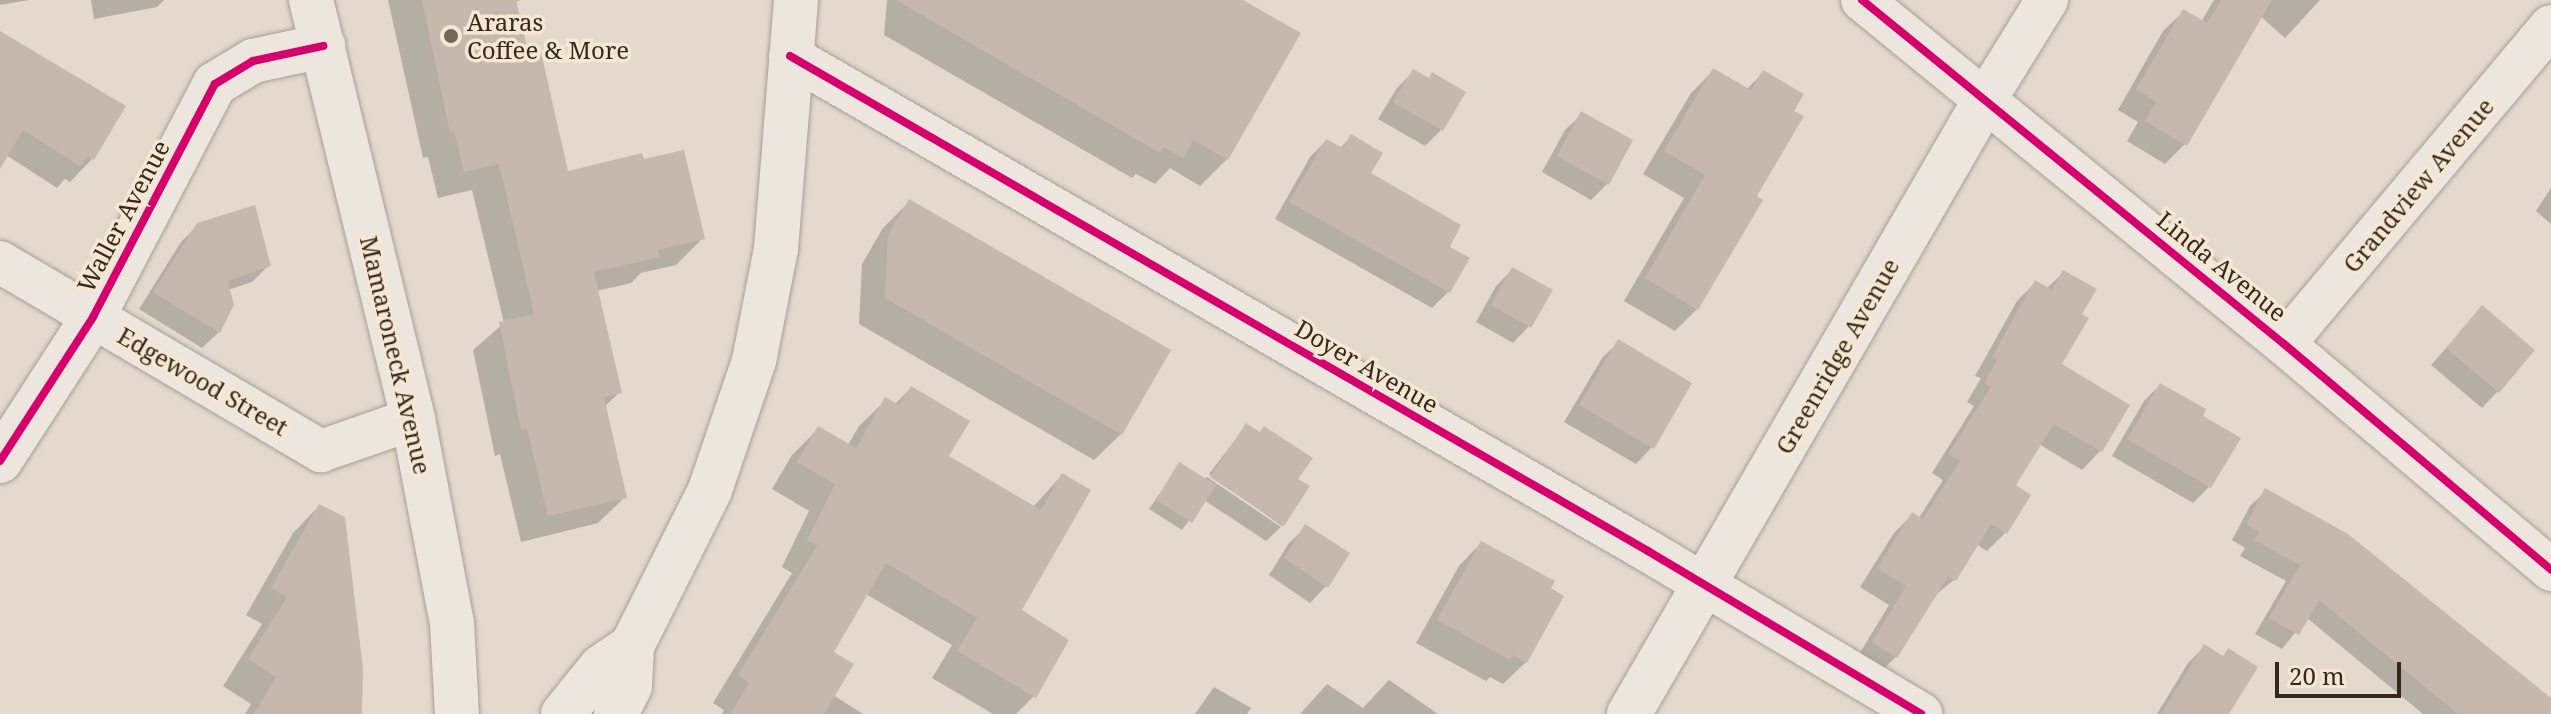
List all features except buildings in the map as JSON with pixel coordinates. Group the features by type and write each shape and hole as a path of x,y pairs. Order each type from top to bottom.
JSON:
{"main road":[{"name":"Mamaroneck Avenue","path":"311,0 413,419 452,623 457,714"},
{"path":"616,714 630,686 632,646 710,490 754,361 776,249 796,0"},
{"name":"Waller Avenue","path":"0,461 93,317 215,84 253,61 323,46"},
{"name":"Greenridge Avenue","path":"1629,714 1985,100"},
{"path":"563,714 601,667 632,646"}],"street":[{"name":"Linda Avenue","path":"1862,0 2284,344 2551,570"},
{"name":"Greenridge Avenue","path":"1985,100 2047,0"},
{"name":"Grandview Avenue","path":"2284,344 2551,26"},
{"name":"Doyer Avenue","path":"790,56 1921,714"},
{"name":"Edgewood Street","path":"0,262 321,451 413,419"}],"cycle path":[{"path":"1862,0 2284,344 2551,570"},
{"path":"0,461 93,317 215,84 253,61 323,46"},
{"path":"790,56 1648,551 1921,714"}],"place":[{"name":"Araras Coffee & More","path":"451,36"}]}
